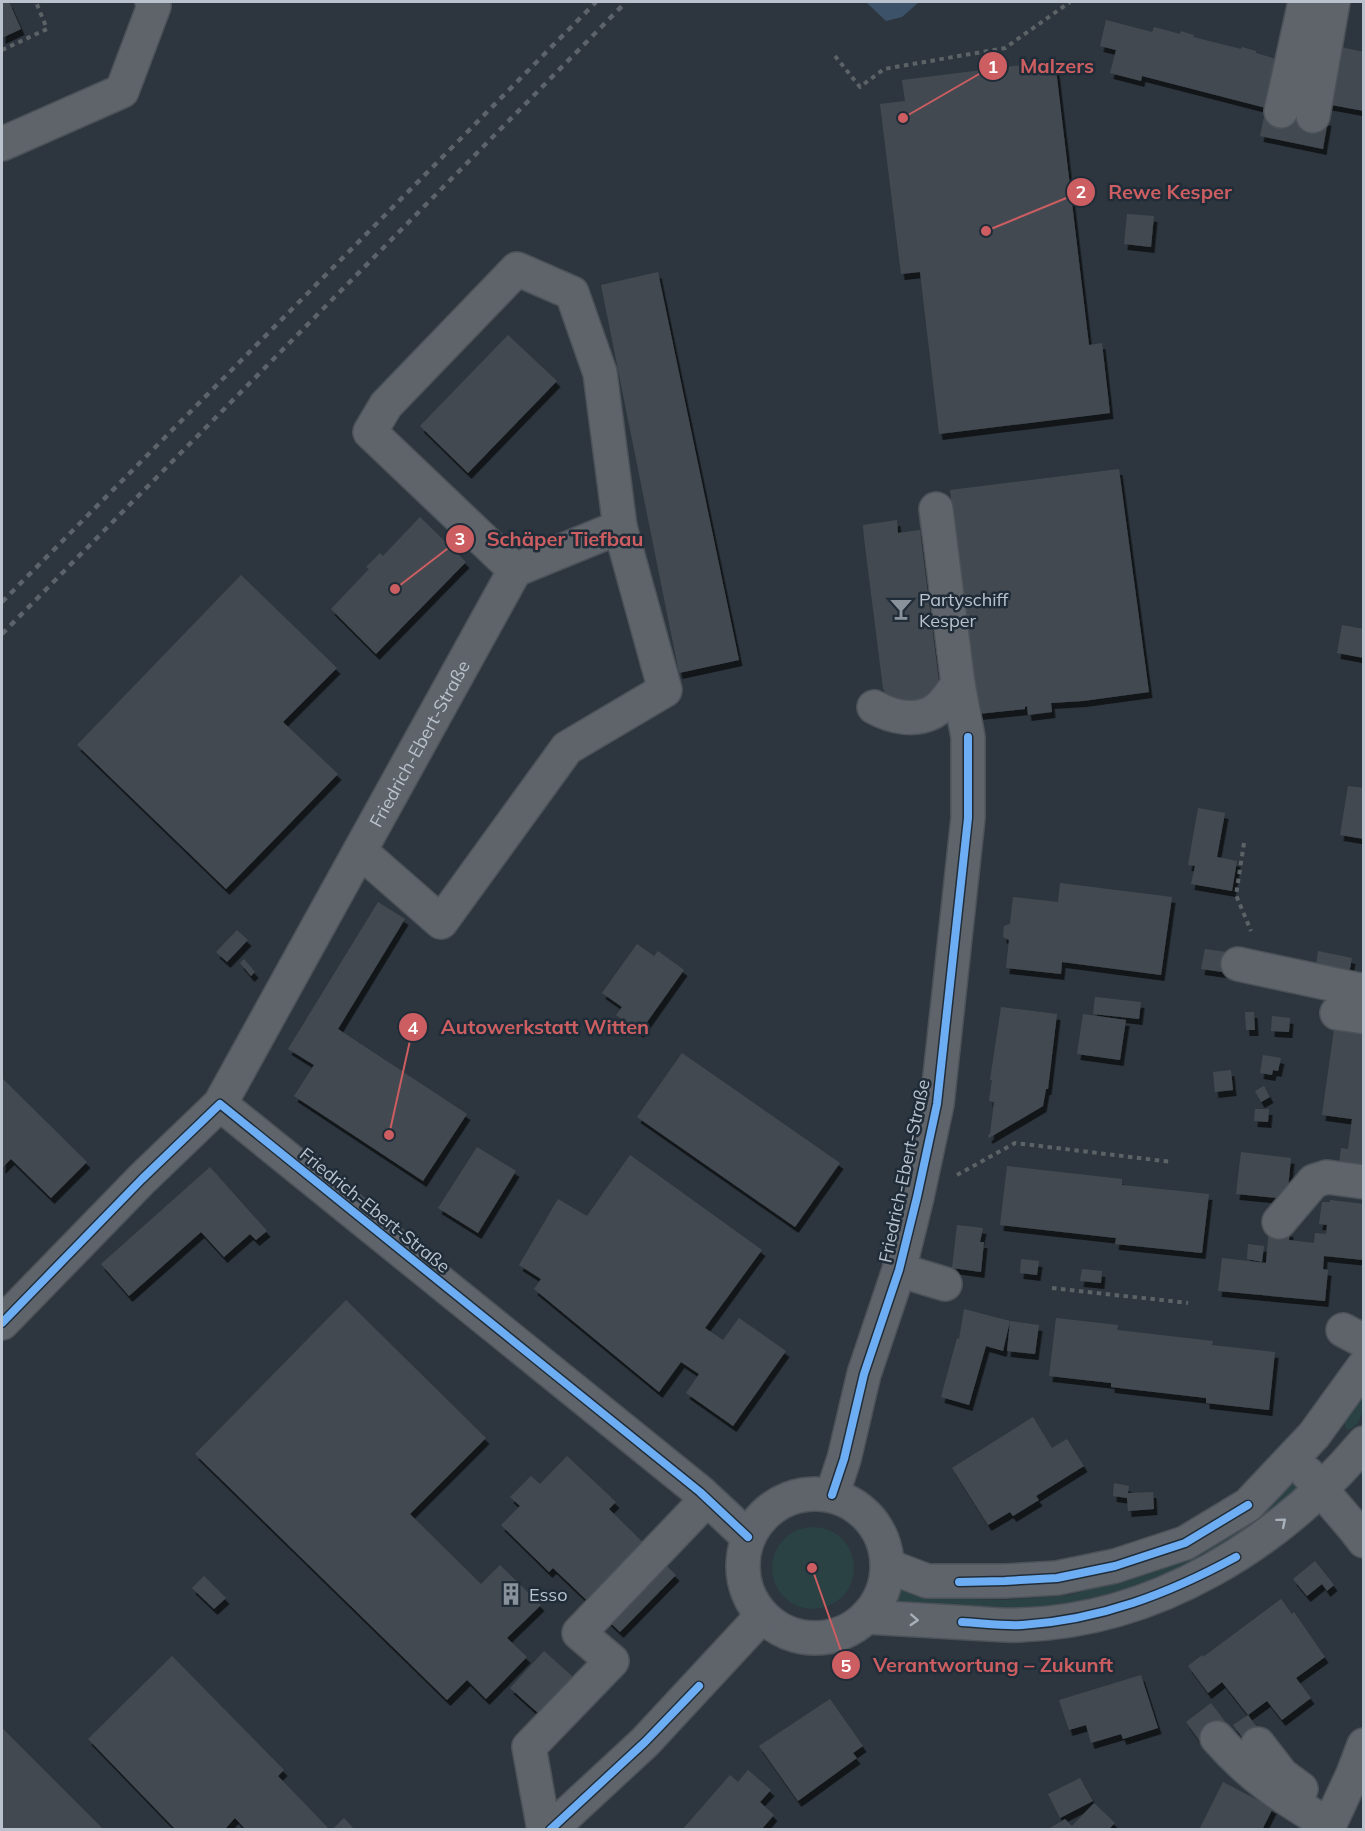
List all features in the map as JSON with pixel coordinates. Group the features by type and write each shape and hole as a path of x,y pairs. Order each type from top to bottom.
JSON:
{"street":[{"path":"2,144 122,91 154,6 152,2"},
{"path":"1305,2 1297,114 1332,2"},
{"path":"360,851 441,922 567,748 665,690 620,527 600,374 572,293 517,269 386,405 370,432 515,570 620,527"},
{"name":"Friedrich-Ebert-Straße","path":"832,1495 844,1459 864,1374 898,1270 917,1197 937,1104 974,818 968,776 975,737 958,684 936,509"},
{"name":"Friedrich-Ebert-Straße","path":"2,1323 142,1179 220,1104 515,570"},
{"path":"909,718 933,712 958,684"},
{"path":"874,707 886,714 909,718 941,733 956,750 968,776"},
{"path":"1253,968 1358,1000"},
{"name":"Friedrich-Ebert-Straße","path":"220,1104 700,1492 748,1537"},
{"path":"1280,1222 1314,1181 1327,1177 1364,1182"},
{"path":"898,1270 945,1284"},
{"path":"888,1566 927,1581 1057,1578 1115,1566 1185,1543 1248,1505 1304,1447 1364,1366"},
{"path":"1304,1447 1358,1460"},
{"path":"1304,1447 1322,1489 1364,1541"},
{"path":"866,1617 1020,1625 1085,1617 1127,1606 1166,1592 1236,1557 1358,1460"},
{"path":"812,1493 832,1495 854,1505 872,1521 884,1542 888,1566 885,1585 877,1602 866,1617 847,1631 825,1637 802,1637 781,1630 762,1616 750,1599 743,1579 742,1558 748,1537 759,1520 774,1506 792,1497 812,1493"},
{"path":"544,1830 529,1748 612,1662 579,1634 706,1499"},
{"path":"550,1830 645,1742 762,1616"},
{"path":"1217,1737 1249,1772 1279,1795 1331,1821"},
{"path":"1258,1744 1282,1775 1300,1789 1331,1821"},
{"path":"1331,1821 1364,1745"}],"path":[{"path":"2,50 47,29 36,2"},
{"path":"835,56 860,87 884,69 1005,48 1070,2"},
{"path":"1244,843 1236,895 1253,968"},
{"path":"917,1197 1014,1143 1172,1162"},
{"path":"1052,1288 1188,1303"}],"green space":[{"path":"1363,1390 1363,1408 1360,1418 1354,1427 1348,1430 1345,1427 1344,1418"},
{"path":"1297,1481 1301,1487 1267,1519 1187,1566 1136,1587 1069,1603 1004,1611 890,1602 894,1587 945,1598 1005,1600 1070,1595 1134,1576 1264,1508"},
{"path":"813,1527 829,1530 842,1539 851,1552 854,1568 851,1584 842,1597 829,1606 813,1609 797,1606 784,1597 775,1584 772,1568 775,1552 784,1539 797,1530"}],"water":[{"path":"866,2 919,2 902,17 886,21"}],"building":[{"path":"2,2 9,2 21,29 2,38"},
{"path":"1106,20 1152,32 1154,27 1180,34 1181,31 1194,35 1193,37 1241,49 1242,47 1279,60 1266,108 1142,76 1141,81 1110,73 1116,50 1100,46"},
{"path":"1336,46 1364,52 1364,111 1326,104"},
{"path":"1055,61 1089,345 1102,343 1110,413 939,434 920,272 901,274 880,104 905,101 902,80"},
{"path":"1266,108 1328,120 1323,149 1260,136"},
{"path":"1127,214 1154,216 1151,247 1124,244"},
{"path":"658,272 739,660 679,673 601,285"},
{"path":"508,335 557,381 468,473 420,426"},
{"path":"1119,469 1149,692 1051,703 1052,712 1028,715 1027,706 1025,709 978,714 950,490"},
{"path":"420,517 466,562 376,654 331,609 369,569 366,567 380,553 383,556"},
{"name":"Partyschiff Kesper","path":"897,520 898,533 920,530 939,681 937,691 915,711 888,698 883,688 864,538 863,525"},
{"path":"241,575 337,668 283,722 338,774 226,889 77,745"},
{"path":"1342,625 1364,629 1364,658 1337,653"},
{"path":"1348,786 1364,788 1364,839 1340,835"},
{"path":"1198,808 1225,813 1217,857 1237,861 1232,891 1191,884 1195,866 1188,865"},
{"path":"1060,883 1172,897 1161,975 1062,962 1061,974 1006,968 1009,940 1003,937 1004,926 1010,924 1013,897 1058,902"},
{"path":"378,902 405,919 338,1029 467,1114 423,1181 294,1096 314,1065 288,1049"},
{"path":"237,930 248,940 227,962 216,952"},
{"path":"637,944 654,956 658,951 684,970 640,1032 616,1015 622,1007 602,993"},
{"path":"1205,949 1240,954 1237,974 1201,969"},
{"path":"1318,951 1352,958 1348,979 1315,973"},
{"path":"244,959 255,972 251,976 240,963"},
{"path":"1095,997 1141,1002 1139,1019 1093,1014"},
{"path":"1001,1007 1057,1014 1048,1089 1046,1089 1043,1106 989,1138 994,1102 989,1101 992,1080 990,1080"},
{"path":"1245,1012 1254,1012 1255,1030 1246,1030"},
{"path":"1083,1014 1126,1020 1120,1060 1077,1054"},
{"path":"1272,1016 1290,1018 1289,1032 1271,1031"},
{"path":"1335,1022 1364,1026 1364,1167 1339,1164 1341,1148 1348,1149 1352,1119 1322,1115"},
{"path":"682,1053 840,1163 795,1227 637,1117"},
{"path":"1263,1055 1281,1058 1278,1071 1273,1070 1272,1075 1260,1073"},
{"path":"1231,1070 1233,1090 1215,1092 1213,1072"},
{"path":"2,1078 87,1162 51,1198 11,1159 2,1168"},
{"path":"1264,1086 1270,1097 1261,1102 1255,1091"},
{"path":"1255,1109 1269,1109 1268,1122 1254,1121"},
{"path":"477,1147 516,1171 478,1233 438,1208"},
{"path":"1241,1152 1291,1158 1287,1199 1236,1194"},
{"path":"630,1155 762,1250 705,1328 723,1340 739,1318 786,1351 733,1426 686,1393 699,1374 681,1362 659,1392 534,1289 541,1279 519,1265 558,1199 587,1216"},
{"path":"1007,1166 1122,1179 1122,1185 1209,1194 1202,1253 1115,1244 1116,1238 1000,1225"},
{"path":"210,1167 267,1231 256,1240 250,1234 224,1257 201,1232 129,1296 101,1264"},
{"path":"1330,1200 1364,1204 1364,1260 1324,1256 1323,1269 1328,1270 1325,1301 1218,1291 1222,1258 1266,1263 1269,1229 1290,1231 1289,1240 1314,1243 1315,1233 1326,1234 1327,1225 1319,1224 1322,1202 1330,1202"},
{"path":"957,1225 983,1228 980,1242 984,1242 981,1272 952,1268"},
{"path":"1248,1244 1264,1246 1262,1262 1247,1259"},
{"path":"1021,1259 1039,1261 1037,1275 1020,1273"},
{"path":"1082,1269 1102,1271 1101,1283 1080,1281"},
{"path":"346,1300 486,1438 410,1514 481,1584 500,1565 541,1605 507,1638 527,1657 486,1699 467,1680 447,1700 195,1454"},
{"path":"964,1309 1010,1321 1003,1351 986,1346 969,1405 941,1397 957,1338 959,1339"},
{"path":"1056,1318 1118,1325 1117,1330 1213,1341 1212,1345 1275,1352 1269,1410 1206,1403 1206,1398 1111,1387 1111,1383 1049,1376"},
{"path":"1010,1321 1039,1325 1035,1354 1007,1351"},
{"path":"1033,1417 1052,1448 1067,1439 1084,1466 1036,1496 1039,1500 1013,1516 1010,1512 988,1525 952,1468"},
{"name":"Esso","path":"567,1456 616,1502 609,1509 676,1575 620,1632 553,1568 549,1572 501,1525 520,1506 510,1497 531,1476 540,1484"},
{"path":"1114,1483 1129,1486 1128,1493 1153,1492 1154,1509 1128,1511 1127,1498 1113,1496"},
{"path":"1315,1561 1334,1585 1327,1591 1322,1584 1307,1596 1293,1579"},
{"path":"204,1576 226,1598 214,1609 192,1588"},
{"path":"1281,1599 1292,1614 1294,1612 1325,1657 1296,1678 1311,1698 1282,1720 1267,1701 1248,1715 1222,1682 1208,1693 1188,1666"},
{"path":"544,1651 582,1685 548,1722 510,1688"},
{"path":"172,1656 284,1770 278,1776 330,1830 246,1830 235,1818 224,1830 176,1830 88,1739"},
{"path":"1141,1675 1158,1728 1123,1739 1121,1734 1091,1743 1086,1725 1069,1730 1059,1700"},
{"path":"830,1699 863,1746 853,1753 857,1758 798,1801 759,1746"},
{"path":"1211,1703 1230,1728 1204,1747 1186,1722"},
{"path":"1248,1715 1265,1738 1251,1749 1233,1725"},
{"path":"2,1728 104,1830 2,1830"},
{"path":"748,1770 771,1790 760,1802 774,1815 761,1830 682,1830 730,1775 738,1782"},
{"path":"1080,1778 1093,1801 1060,1818 1048,1794"},
{"path":"1223,1782 1273,1808 1262,1830 1199,1830"},
{"path":"1094,1803 1115,1823 1108,1830 1047,1830 1065,1819 1072,1826"},
{"path":"344,1818 355,1830 332,1830"}],"railway":[{"path":"2,602 596,2"},
{"path":"2,634 626,2"}],"cycle path":[{"path":"832,1495 844,1459 864,1374 899,1270 937,1104 968,818 968,737"},
{"path":"2,1323 142,1179 220,1104 700,1492 748,1537"},
{"path":"959,1582 1057,1578 1115,1566 1185,1543 1248,1505"},
{"path":"962,1622 1022,1625 1051,1622 1106,1611 1185,1583 1236,1557"},
{"path":"550,1830 645,1742 699,1686"}],"place":[{"name":"Malzers","path":"903,118"},
{"name":"Rewe Kesper","path":"986,231"},
{"name":"Schäper Tiefbau","path":"395,589"},
{"name":"Partyschiff Kesper","path":"901,609"},
{"name":"Autowerkstatt Witten","path":"389,1135"},
{"name":"Verantwortung – Zukunft","path":"812,1568"},
{"name":"Esso","path":"511,1594"}]}
